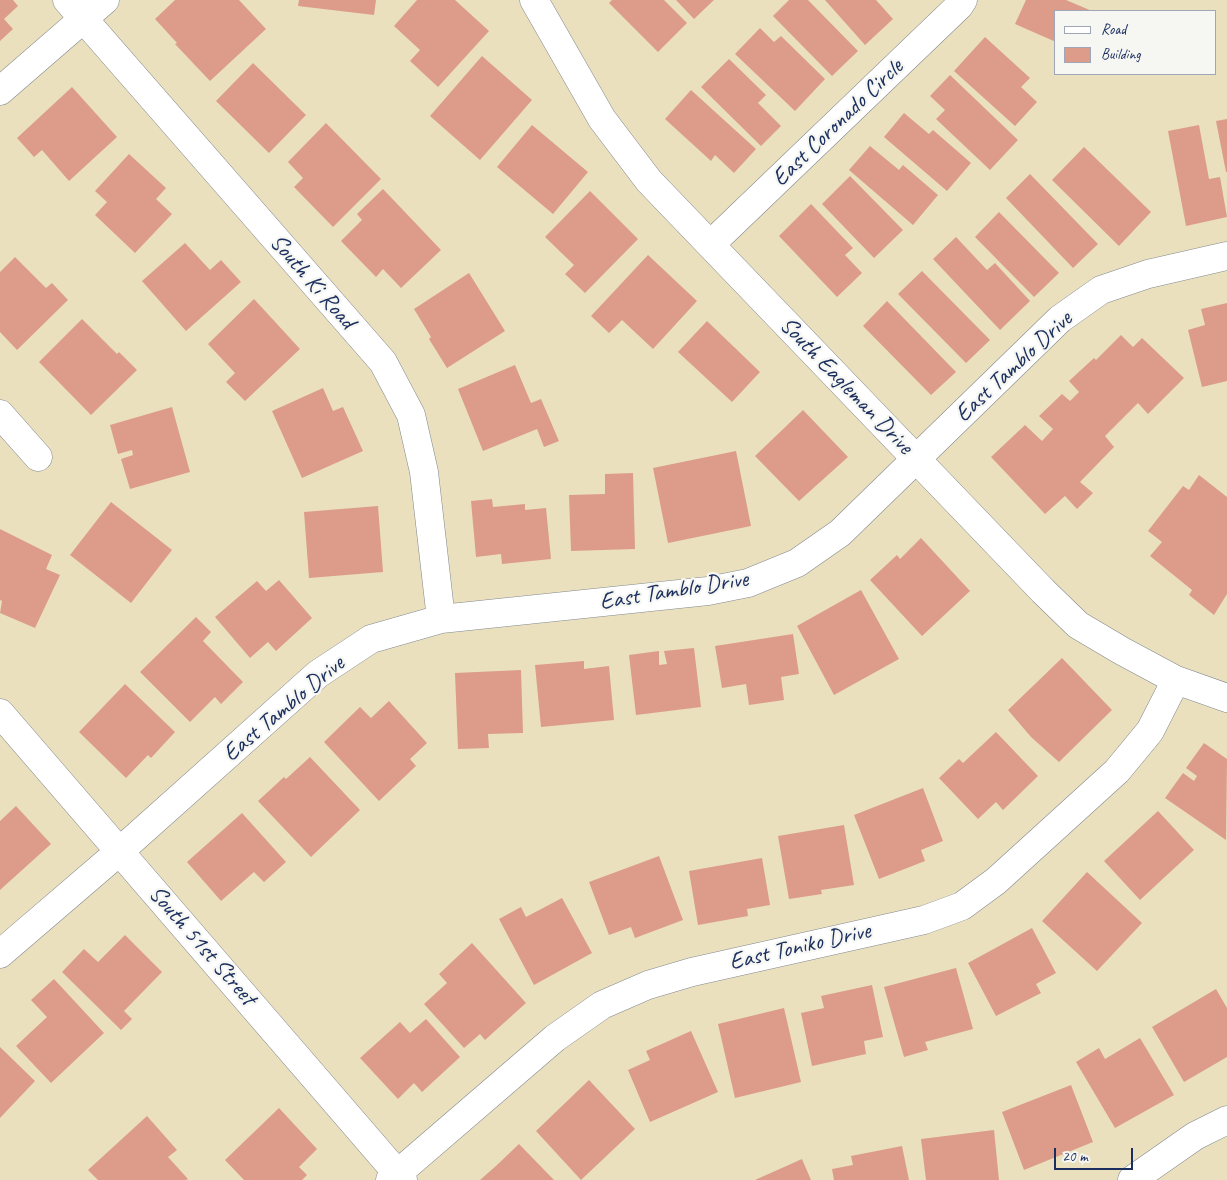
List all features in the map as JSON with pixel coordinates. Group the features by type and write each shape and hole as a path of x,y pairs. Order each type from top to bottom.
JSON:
{"street":[{"path":"0,92 75,10 105,0"},
{"name":"South Eagleman Drive","path":"534,0 602,119 650,181 1043,591 1078,625 1122,652 1176,680 1227,698"},
{"name":"East Coronado Circle","path":"711,244 959,6 963,0"},
{"name":"South Ki Road","path":"75,10 383,362 411,414 420,453 424,472 441,620"},
{"name":"East Tamblo Drive","path":"0,954 120,851 318,674 371,639 441,620 708,591 748,582 797,563 840,533 1060,319 1102,290 1148,274 1227,256"},
{"path":"0,414 38,457"},
{"name":"East Toniko Drive","path":"397,1178 555,1038 602,1005 648,985 692,972 924,920 962,906 996,882 1117,771 1150,731 1176,680"},
{"name":"South 51st Street","path":"0,713 120,851 397,1178"},
{"path":"1132,1180 1195,1136 1227,1120"}],"building":[{"path":"0,0 13,0 18,6 4,19 13,29 0,41"},
{"path":"175,0 239,0 266,29 210,81 175,44 177,43 155,19"},
{"path":"299,0 376,0 374,15 298,6"},
{"path":"417,0 455,0 489,31 438,87 410,61 420,50 394,26"},
{"path":"612,0 664,0 687,23 658,52 609,3"},
{"path":"676,0 714,0 694,19"},
{"path":"789,0 808,0 858,51 832,76 773,16"},
{"path":"825,0 876,0 893,19 865,45"},
{"path":"1026,0 1066,0 1090,10 1054,10 1054,41 1015,24"},
{"path":"760,28 774,42 781,36 825,79 795,111 735,54"},
{"path":"985,37 1030,78 1021,87 1037,102 1015,126 954,71"},
{"path":"482,56 532,100 480,160 430,116"},
{"path":"729,59 766,95 758,103 781,126 761,146 701,87"},
{"path":"253,63 306,115 269,153 216,101"},
{"path":"950,75 1018,140 990,170 936,119 945,110 930,96"},
{"path":"72,87 117,137 69,181 42,150 34,157 17,138"},
{"path":"691,90 756,149 734,173 715,155 711,161 665,119"},
{"path":"904,113 929,134 933,130 971,163 947,191 884,137"},
{"path":"1227,119 1227,172 1226,172 1216,121"},
{"path":"326,123 381,179 333,227 294,187 303,178 288,162"},
{"path":"532,125 588,172 553,214 497,167"},
{"path":"1199,125 1209,179 1220,177 1227,217 1186,226 1168,131"},
{"path":"870,146 899,170 903,165 938,195 913,225 849,170"},
{"path":"1084,147 1151,212 1119,246 1052,180"},
{"path":"129,154 166,188 156,199 172,214 135,253 95,215 107,202 95,191"},
{"path":"1030,174 1098,244 1073,268 1006,198"},
{"path":"850,176 903,230 874,258 822,204"},
{"path":"383,189 441,250 401,288 383,269 376,277 341,241 362,220 357,214"},
{"path":"590,191 638,239 585,293 565,274 574,265 545,237"},
{"path":"811,204 853,248 845,255 862,273 837,297 779,236"},
{"path":"999,212 1059,273 1034,297 975,237"},
{"path":"956,237 987,270 995,263 1030,301 1000,330 933,259"},
{"path":"185,243 210,270 221,260 241,282 186,331 142,281"},
{"path":"648,255 697,301 653,349 622,320 609,333 591,316"},
{"path":"15,257 46,288 52,283 68,300 17,350 0,332 0,272"},
{"path":"922,271 990,340 966,363 898,294"},
{"path":"469,273 505,331 447,368 429,339 431,337 414,309"},
{"path":"254,299 300,349 245,401 226,382 235,373 208,344"},
{"path":"887,301 956,372 931,395 863,326"},
{"path":"1227,303 1227,381 1202,387 1188,330 1205,325 1201,309"},
{"path":"82,319 117,354 119,352 137,370 91,415 39,362"},
{"path":"707,321 760,372 732,402 678,352"},
{"path":"1121,335 1133,347 1142,338 1184,378 1148,414 1138,403 1105,436 1114,447 1080,482 1093,493 1077,509 1065,496 1045,514 991,457 1025,425 1042,441 1053,429 1039,416 1062,394 1070,401 1079,392 1069,381 1094,358 1096,360"},
{"path":"515,365 531,403 541,399 559,441 544,447 537,429 483,451 458,389"},
{"path":"323,388 333,411 343,407 363,451 302,478 272,411"},
{"path":"172,407 190,472 130,489 121,459 133,455 132,450 118,454 110,425"},
{"path":"803,410 848,457 799,501 755,456"},
{"path":"736,451 751,526 668,543 653,468"},
{"path":"633,473 635,549 571,551 569,495 605,494 605,474"},
{"path":"1199,475 1227,497 1227,594 1214,615 1189,595 1192,590 1150,556 1162,542 1148,531 1183,486 1189,490"},
{"path":"492,499 493,507 525,504 525,510 546,508 551,559 502,564 501,554 476,557 471,501"},
{"path":"111,502 172,550 131,603 70,555"},
{"path":"378,506 383,572 309,578 304,512"},
{"path":"0,529 52,555 46,569 60,575 35,628 0,613 2,601 0,600"},
{"path":"921,538 970,591 922,636 870,580 897,555 900,559"},
{"path":"279,580 312,618 276,651 268,642 250,658 215,617 257,581 266,591"},
{"path":"861,590 899,659 834,695 797,626"},
{"path":"196,617 211,632 203,641 243,682 221,704 215,697 190,722 140,672"},
{"path":"793,634 799,674 781,677 784,700 749,705 746,684 722,688 715,646"},
{"path":"694,648 701,707 636,715 629,655 659,651 659,665 667,664 664,651"},
{"path":"1062,658 1112,710 1059,762 1031,737 1008,710"},
{"path":"584,661 584,669 609,666 614,720 541,727 535,665"},
{"path":"521,670 523,733 488,734 489,748 458,749 455,673"},
{"path":"125,684 175,732 151,758 148,755 126,778 79,732"},
{"path":"389,701 427,743 410,759 416,766 379,801 324,742 360,707 371,718"},
{"path":"996,732 1038,776 1003,810 996,802 978,819 939,778 959,759 963,763"},
{"path":"1204,743 1227,759 1226,840 1165,798 1183,773 1194,781 1197,776 1186,768"},
{"path":"310,757 360,810 311,857 258,801 284,777 286,779"},
{"path":"923,788 943,841 921,850 925,861 879,879 854,815"},
{"path":"16,806 51,844 0,890 0,821"},
{"path":"1158,811 1194,850 1140,900 1104,861"},
{"path":"242,813 286,862 264,882 254,872 221,901 187,862"},
{"path":"844,825 854,885 821,890 822,894 789,899 778,836"},
{"path":"659,856 683,920 635,938 631,927 609,935 589,882"},
{"path":"762,858 770,905 747,909 748,916 698,925 689,871"},
{"path":"1087,872 1142,923 1097,971 1042,921"},
{"path":"562,898 592,953 534,985 499,919 521,907 526,917"},
{"path":"1032,928 1056,973 1036,984 1041,993 996,1016 968,963"},
{"path":"125,935 162,972 124,1011 132,1019 121,1030 62,972 84,949 98,962"},
{"path":"472,943 526,1003 485,1040 480,1034 464,1048 424,1004 447,983 439,974"},
{"path":"956,968 973,1029 925,1042 928,1050 904,1057 884,987"},
{"path":"54,979 104,1033 51,1083 16,1046 47,1017 31,1000"},
{"path":"872,985 883,1037 864,1041 866,1054 812,1066 801,1013 824,1008 821,996"},
{"path":"1216,989 1227,1008 1227,1057 1184,1082 1152,1027"},
{"path":"784,1008 801,1082 735,1098 718,1024"},
{"path":"426,1019 460,1057 422,1092 414,1083 398,1099 360,1058 400,1022 410,1033"},
{"path":"691,1031 718,1092 650,1122 628,1070 650,1060 646,1051"},
{"path":"1140,1038 1174,1095 1115,1128 1076,1062 1099,1048 1105,1059"},
{"path":"0,1047 35,1081 0,1118"},
{"path":"589,1080 635,1129 581,1180 536,1131"},
{"path":"1071,1085 1093,1142 1024,1170 1002,1112"},
{"path":"279,1108 317,1149 299,1167 307,1175 302,1180 244,1180 225,1160"},
{"path":"147,1116 177,1150 168,1157 188,1179 98,1180 88,1170"},
{"path":"994,1130 999,1180 926,1180 921,1139"},
{"path":"519,1144 554,1180 480,1180 497,1165"},
{"path":"902,1146 909,1180 834,1180 832,1169 853,1165 851,1156"},
{"path":"802,1159 811,1180 755,1180"}]}
